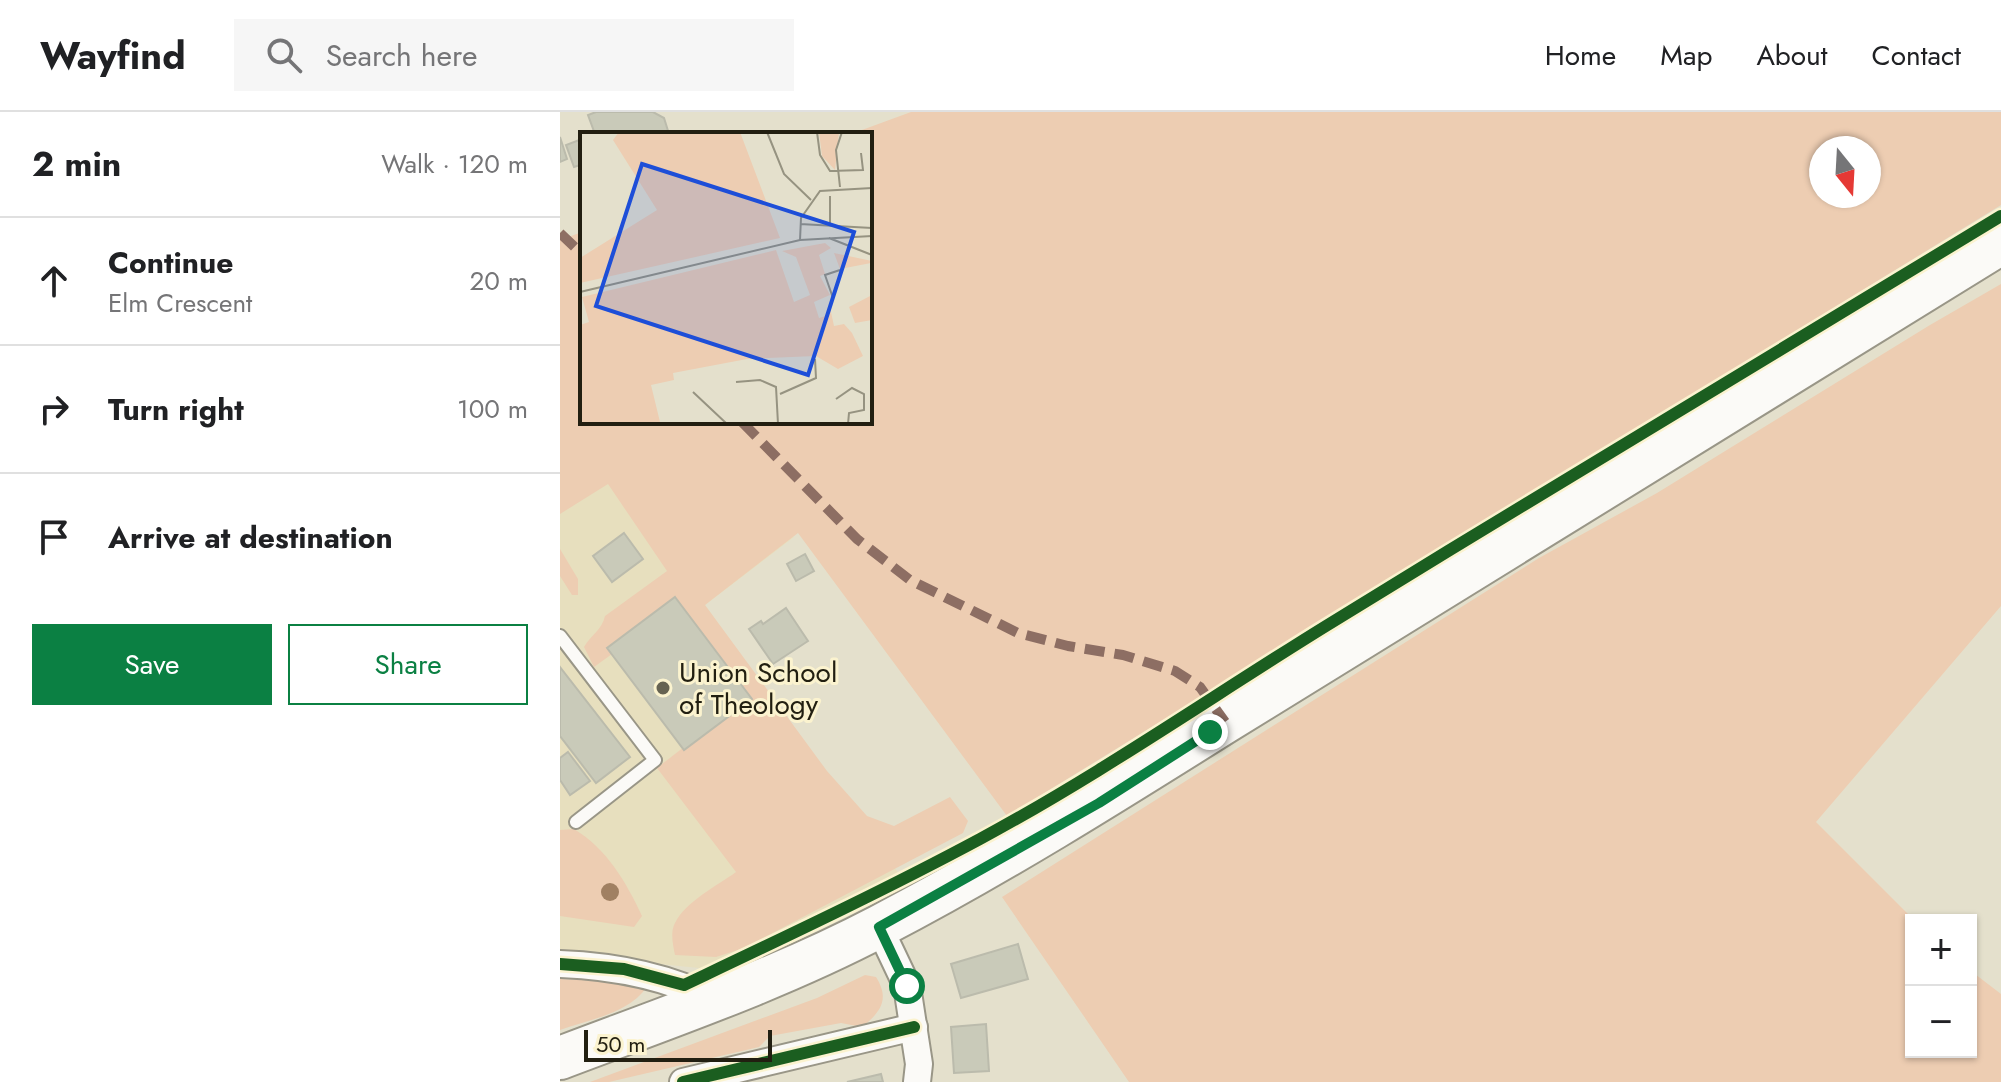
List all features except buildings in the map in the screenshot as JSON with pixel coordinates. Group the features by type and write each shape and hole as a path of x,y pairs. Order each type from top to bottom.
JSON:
{"main road":[{"path":"560,1058 716,1001 879,927 1099,803 2001,243"}],"street":[{"path":"879,927 907,986 919,1064 917,1082"},
{"path":"560,964 624,969 684,985 716,1001"},
{"path":"683,1082 724,1078 914,1027"}],"lane":[{"path":"560,636 655,760 576,822"}],"shaded area":[{"path":"911,112 2001,112 2001,205 1007,816 798,533 705,605 827,771 867,816 894,826 950,797 968,821 963,833 744,948 716,957 675,955 672,939 680,915 694,901 736,872 657,768 684,747 612,654 594,667 584,647 605,616 667,571 608,484 560,514 560,240 580,233 580,424 872,424 872,132 856,132"},
{"name":"Union School of Theology","path":"560,254 580,424 586,424 794,537 705,605 907,885 759,957 709,969 560,954"},
{"path":"2001,284 2001,606 1816,822 1908,914 1905,914 1905,1058 1977,1058 1977,976 2001,994 2001,1082 1129,1082 1002,897 1539,558 1657,493"},
{"path":"560,549 578,579 578,595 572,595 560,576"},
{"path":"574,829 606,856 622,879 642,916 634,927 560,916 560,830"},
{"path":"865,975 876,977 883,999 874,1016 862,1027 841,1023 770,1036 759,1047 609,1082 590,1082 817,998"},
{"path":"560,979 649,983 642,993 622,1008 560,1030"}],"marked path":[{"path":"560,233 580,252"},
{"path":"744,424 857,539 910,580 1018,633 1068,646 1123,655 1175,671 1200,687 1225,722"}],"cycle path":[{"path":"560,964 624,969 684,985 943,858 1068,789 1410,574 2001,216"},
{"path":"683,1082 914,1027"}],"place":[{"name":"Union School of Theology","path":"663,688"}],"route":[{"path":"907,986 879,927 1099,803 1210,732"}]}
